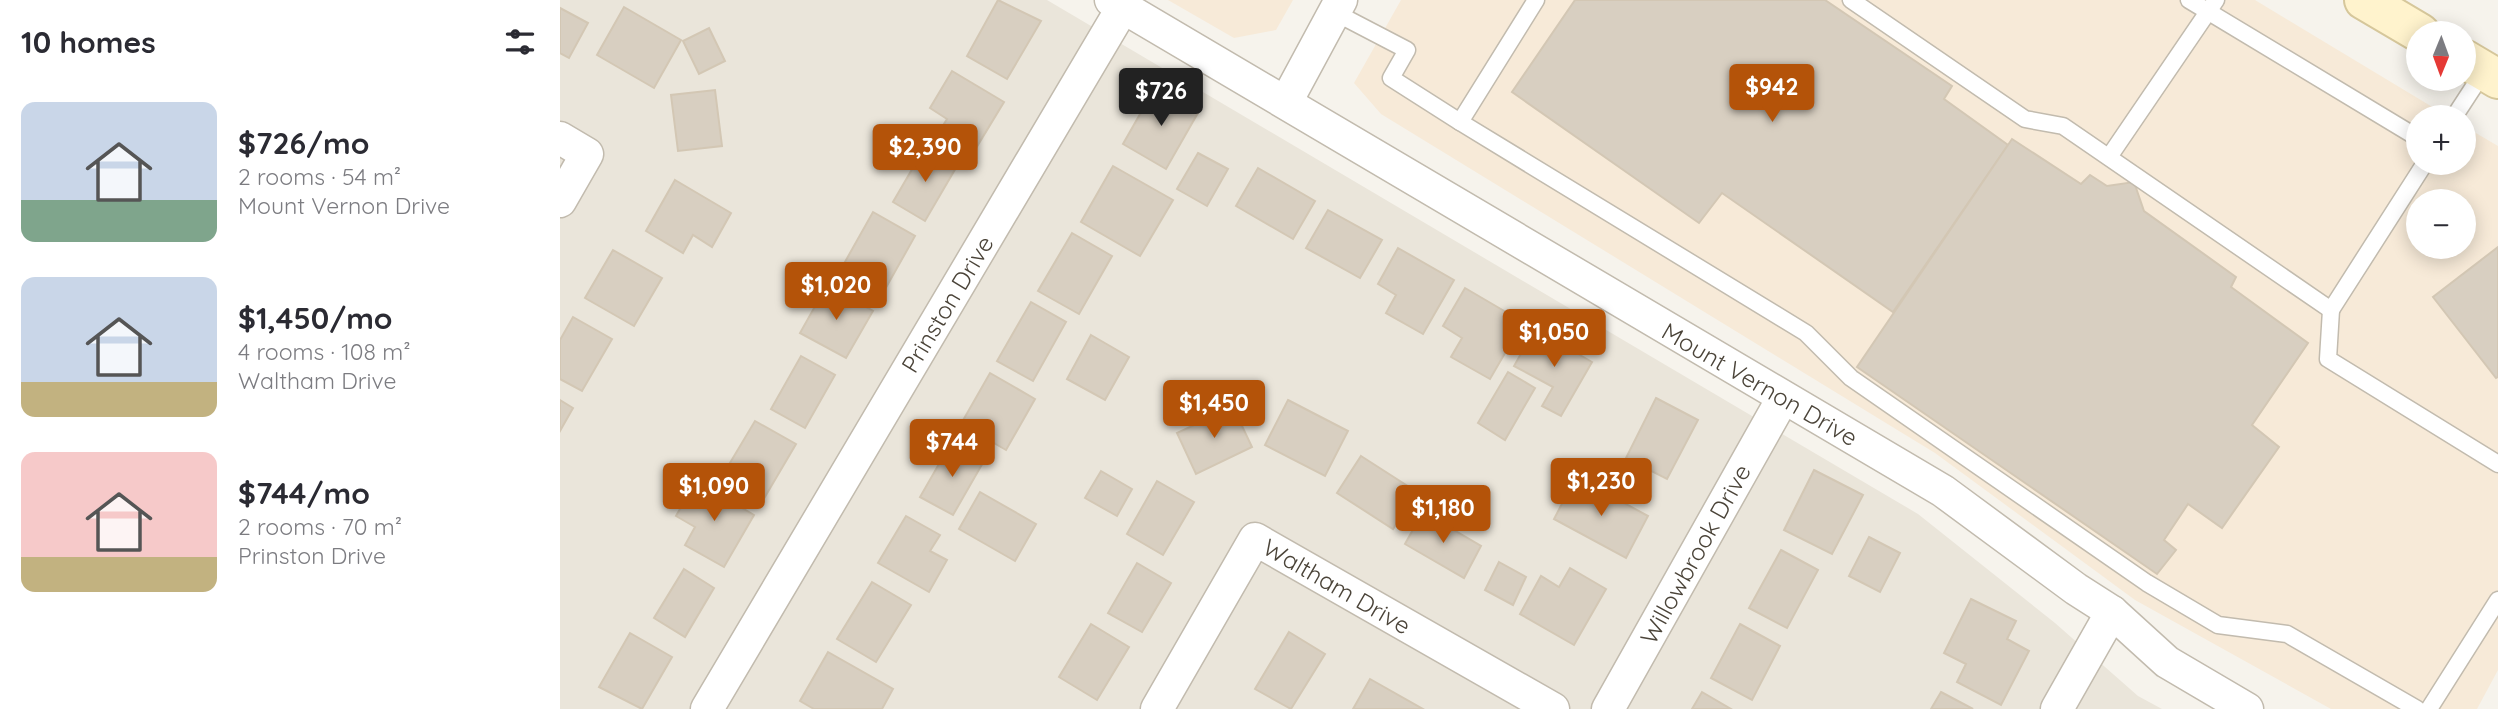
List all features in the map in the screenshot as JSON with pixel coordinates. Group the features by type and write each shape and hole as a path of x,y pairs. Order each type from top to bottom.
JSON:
{"main road":[{"path":"2364,0 2406,25"}],"street":[{"name":"Mount Vernon Drive","path":"1117,4 1943,491 2112,612 2168,662 2247,709"},
{"name":"Prinston Drive","path":"707,709 1117,4"},
{"path":"1286,102 1338,6"},
{"path":"560,138 587,154 560,201"},
{"name":"Willowbrook Drive","path":"1608,709 1783,398"},
{"name":"Waltham Drive","path":"1157,709 1255,539 1553,709"},
{"path":"2057,709 2112,612"}],"lane":[{"path":"1460,122 1536,0"},
{"path":"1851,0 2025,118 2063,126 2331,310"},
{"path":"2189,0 2212,6 2406,130"},
{"path":"1338,6 1407,50 1391,78 1806,333 1850,378 2147,583 2218,625 2287,634 2417,709"},
{"path":"2109,158 2212,6"},
{"path":"2461,105 2482,70"},
{"path":"2417,175 2331,310 2328,359 2498,464"},
{"path":"2429,709 2498,600"}],"shaded area":[{"path":"560,0 1047,0 1918,514 2055,623 2138,696 2162,709 560,709"},
{"path":"1168,0 1293,0 1276,30 1234,38"},
{"path":"1401,0 2255,0 2429,105 2406,105 2406,175 2476,175 2476,133 2498,146 2498,670 2477,709 2331,709 2135,600 1935,453 1381,114 1354,83"}],"building":[{"path":"998,0 1041,21 1007,79 967,56"},
{"path":"1575,0 1825,0 1952,86 1944,99 2008,145 1893,312 1722,193 1699,223 1512,92"},
{"path":"624,7 681,40 654,88 597,55"},
{"path":"560,8 588,23 569,58 560,53"},
{"path":"709,28 725,61 699,74 683,41"},
{"path":"952,71 1004,102 970,158 936,137 947,119 930,108"},
{"path":"1156,86 1199,111 1166,169 1123,144"},
{"path":"715,90 722,146 678,151 671,95"},
{"path":"2012,139 2081,184 2090,175 2107,186 2134,182 2144,211 2236,277 2231,287 2308,343 2252,425 2279,447 2222,528 2188,504 2164,540 2176,550 2157,574 1857,367"},
{"path":"925,147 957,166 925,221 893,202"},
{"path":"1198,153 1228,169 1207,206 1177,189"},
{"path":"1113,166 1173,200 1140,256 1081,222"},
{"path":"1258,168 1315,201 1293,239 1236,206"},
{"path":"675,180 731,213 712,247 693,235 683,253 646,231"},
{"path":"1328,210 1382,240 1360,278 1306,248"},
{"path":"873,212 915,236 883,293 841,269"},
{"path":"1072,233 1112,256 1079,314 1038,291"},
{"path":"2498,247 2498,377 2496,378 2433,297"},
{"path":"1398,248 1454,280 1423,334 1386,313 1396,295 1378,284"},
{"path":"613,250 662,278 634,326 585,298"},
{"path":"827,285 873,311 846,358 800,333"},
{"path":"1465,288 1523,322 1490,379 1451,357 1462,338 1443,326"},
{"path":"1031,302 1066,322 1033,381 997,361"},
{"path":"573,317 612,339 582,391 560,379 560,340"},
{"path":"1535,329 1592,362 1561,416 1542,406 1553,387 1514,366"},
{"path":"1091,335 1129,357 1105,400 1067,379"},
{"path":"801,356 835,375 805,428 771,409"},
{"path":"1508,372 1535,388 1505,440 1478,423"},
{"path":"990,373 1035,399 1006,450 961,424"},
{"path":"1656,398 1698,420 1667,479 1626,458"},
{"path":"560,400 573,408 560,431"},
{"path":"1288,400 1348,431 1325,476 1265,445"},
{"path":"1233,407 1252,447 1196,474 1177,433"},
{"path":"755,421 796,444 762,502 721,478"},
{"path":"951,443 984,461 953,515 920,497"},
{"path":"1361,456 1417,492 1393,529 1337,493"},
{"path":"1814,470 1863,495 1832,554 1784,530"},
{"path":"1101,471 1132,489 1117,516 1085,498"},
{"path":"1576,477 1648,516 1626,558 1554,519"},
{"path":"696,481 754,515 724,567 685,545 695,527 676,516"},
{"path":"1157,481 1194,502 1163,555 1127,534"},
{"path":"980,492 1036,524 1015,561 959,529"},
{"path":"1423,512 1481,546 1464,578 1405,544"},
{"path":"906,516 940,535 930,551 947,560 929,592 878,563"},
{"path":"1869,537 1900,553 1880,592 1849,576"},
{"path":"1781,550 1818,570 1787,628 1749,608"},
{"path":"1499,562 1526,577 1513,605 1485,590"},
{"path":"1137,563 1171,583 1142,632 1108,613"},
{"path":"1570,568 1606,589 1574,645 1520,614 1541,576 1559,587"},
{"path":"684,569 714,588 685,637 654,618"},
{"path":"872,582 911,605 876,662 837,639"},
{"path":"1971,599 2016,621 2007,639 2029,651 2001,705 1957,682 1966,664 1944,653"},
{"path":"1091,624 1129,647 1097,700 1059,677"},
{"path":"1740,624 1780,646 1752,700 1711,678"},
{"path":"1289,632 1325,654 1291,709 1255,689"},
{"path":"630,633 672,657 642,709 599,687"},
{"path":"828,652 893,689 882,709 814,709 800,701"},
{"path":"1370,679 1423,709 1353,709"},
{"path":"1702,692 1731,709 1692,709"},
{"path":"1941,692 1973,709 1931,709"}]}
